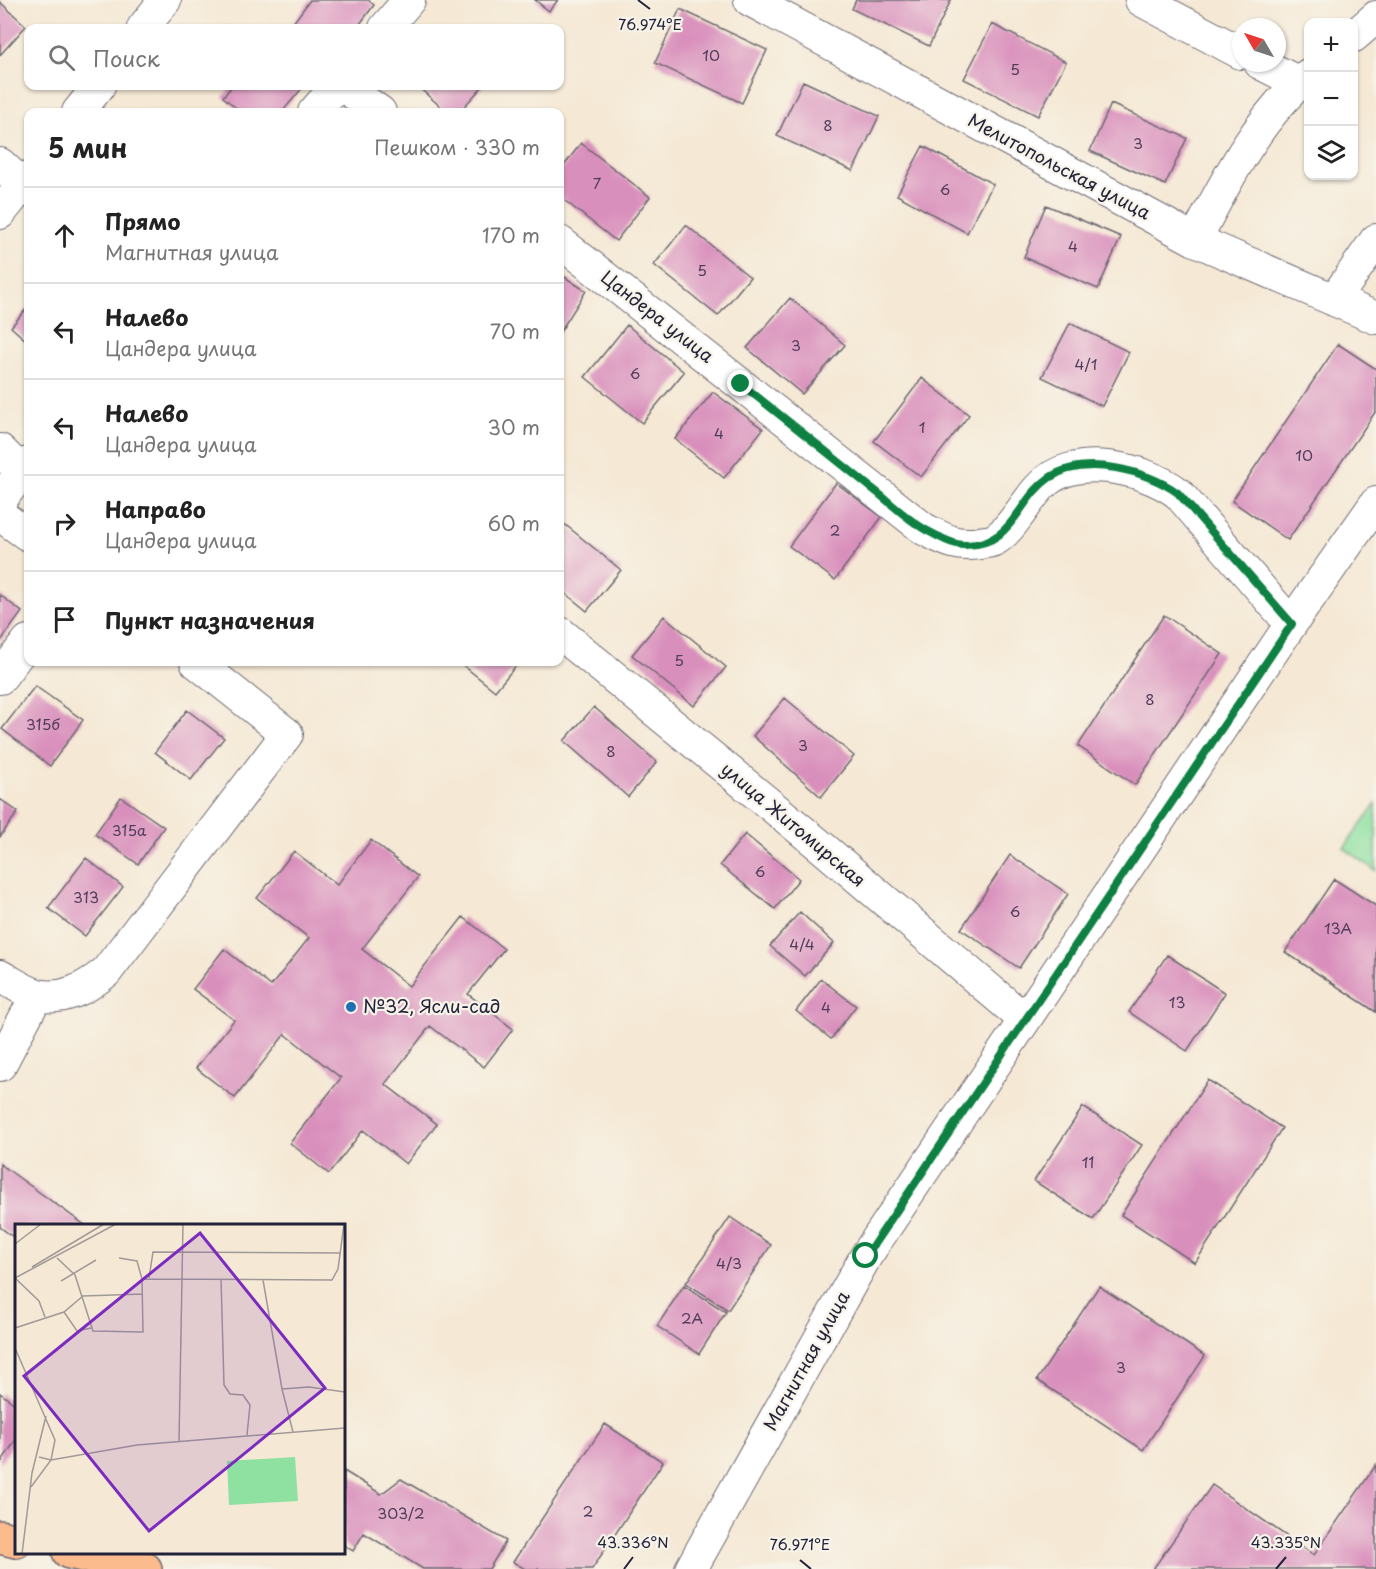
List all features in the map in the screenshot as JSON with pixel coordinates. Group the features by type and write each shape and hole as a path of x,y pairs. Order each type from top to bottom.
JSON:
{"main road":[{"path":"0,1537 15,1541"},
{"path":"78,1554 144,1569"}],"street":[{"path":"146,24 165,0"},
{"path":"388,24 409,0"},
{"name":"Мелитопольская улица","path":"750,0 1195,240 1376,318"},
{"path":"1141,0 1232,48"},
{"path":"1358,32 1376,16"},
{"path":"1195,240 1230,174 1259,129 1304,79 1285,72"},
{"path":"81,108 96,90"},
{"path":"318,108 333,90"},
{"path":"349,90 374,108"},
{"path":"0,164 24,182"},
{"path":"0,213 24,187"},
{"path":"1334,300 1376,240"},
{"name":"Цандера улица","path":"564,245 924,529 963,545 994,540 1007,528 1039,488 1058,473 1071,469 1103,467 1143,475 1178,493 1292,624"},
{"path":"0,501 17,462"},
{"name":"Магнитная улица","path":"691,1569 866,1256 1024,1019 1376,503"},
{"path":"0,515 24,532"},
{"name":"улица Житомирская","path":"564,636 823,848 1024,1019"},
{"path":"0,678 24,646"},
{"path":"0,976 37,995 62,997 88,986 106,972 287,734 201,666"},
{"path":"0,1065 37,995"}],"green space":[{"path":"1376,804 1376,871 1344,848"}],"building":[{"path":"310,0 368,0 374,5 360,24 292,24"},
{"path":"535,0 558,0 549,11"},
{"path":"856,0 951,0 929,46 852,9"},
{"path":"0,2 24,24 24,28 0,55"},
{"path":"680,9 767,50 742,103 655,63"},
{"path":"992,24 1066,62 1038,116 964,79"},
{"path":"803,81 879,116 853,171 777,136"},
{"path":"229,90 301,90 285,108 236,108 223,97"},
{"path":"422,90 479,90 463,108 442,108"},
{"path":"1111,104 1187,138 1165,185 1090,151"},
{"path":"581,143 650,197 616,241 564,200 564,166"},
{"path":"923,146 993,184 967,233 897,195"},
{"path":"1046,205 1121,237 1098,289 1024,257"},
{"path":"686,225 750,277 718,316 654,265"},
{"path":"564,277 586,291 564,326"},
{"path":"790,298 845,345 802,394 747,348"},
{"path":"24,312 24,338 11,327"},
{"path":"1070,323 1129,352 1102,406 1042,377"},
{"path":"627,325 684,372 642,423 585,377"},
{"path":"1338,344 1376,369 1376,411 1288,540 1232,501"},
{"path":"922,378 969,415 921,477 874,441"},
{"path":"713,392 763,429 724,478 675,439"},
{"path":"836,483 882,517 835,580 789,546"},
{"path":"564,524 621,570 587,611 564,592"},
{"path":"0,595 22,612 0,642"},
{"path":"1164,615 1222,654 1135,785 1078,746"},
{"path":"664,616 726,667 694,706 632,655"},
{"path":"464,666 516,666 495,691"},
{"path":"35,686 83,720 50,766 2,729"},
{"path":"785,698 854,756 821,797 753,736"},
{"path":"594,707 657,762 628,797 564,741"},
{"path":"187,710 224,738 191,780 155,752"},
{"path":"121,797 164,827 138,864 95,834"},
{"path":"0,799 18,812 0,837"},
{"path":"745,834 799,879 775,909 720,865"},
{"name":"№32, Ясли-сад","path":"371,840 418,877 362,949 409,986 463,917 504,949 468,994 513,1029 484,1067 430,1026 385,1084 437,1124 406,1164 363,1130 329,1174 290,1143 341,1078 285,1034 235,1098 196,1068 234,1020 193,989 224,949 271,986 309,938 257,898 294,851 337,885"},
{"path":"1010,855 1068,894 1019,968 961,929"},
{"path":"86,858 123,887 85,936 48,908"},
{"path":"1334,879 1376,906 1376,1012 1285,952"},
{"path":"800,912 834,943 805,976 770,946"},
{"path":"1167,955 1225,993 1187,1051 1129,1012"},
{"path":"821,979 856,1006 831,1039 796,1011"},
{"path":"1208,1080 1282,1128 1195,1263 1121,1215"},
{"path":"1083,1107 1142,1145 1093,1219 1034,1181"},
{"path":"0,1164 83,1224 15,1224 15,1238 0,1227"},
{"path":"730,1217 771,1245 728,1310 686,1283"},
{"path":"684,1285 726,1312 699,1354 657,1326"},
{"path":"1099,1286 1205,1356 1143,1450 1037,1380"},
{"path":"0,1393 15,1404 15,1442 0,1464"},
{"path":"605,1424 663,1462 592,1569 525,1569 513,1562"},
{"path":"1376,1465 1376,1569 1153,1569 1212,1485 1314,1555"},
{"path":"345,1472 381,1494 401,1479 506,1541 489,1569 423,1569 364,1533 353,1551 345,1546"}],"place":[{"name":"№32, Ясли-сад","path":"351,1007"}],"route":[{"path":"741,384 924,529 963,545 994,540 1007,528 1039,488 1058,473 1086,467 1103,467 1118,468 1154,478 1178,493 1292,624 866,1256"}]}
